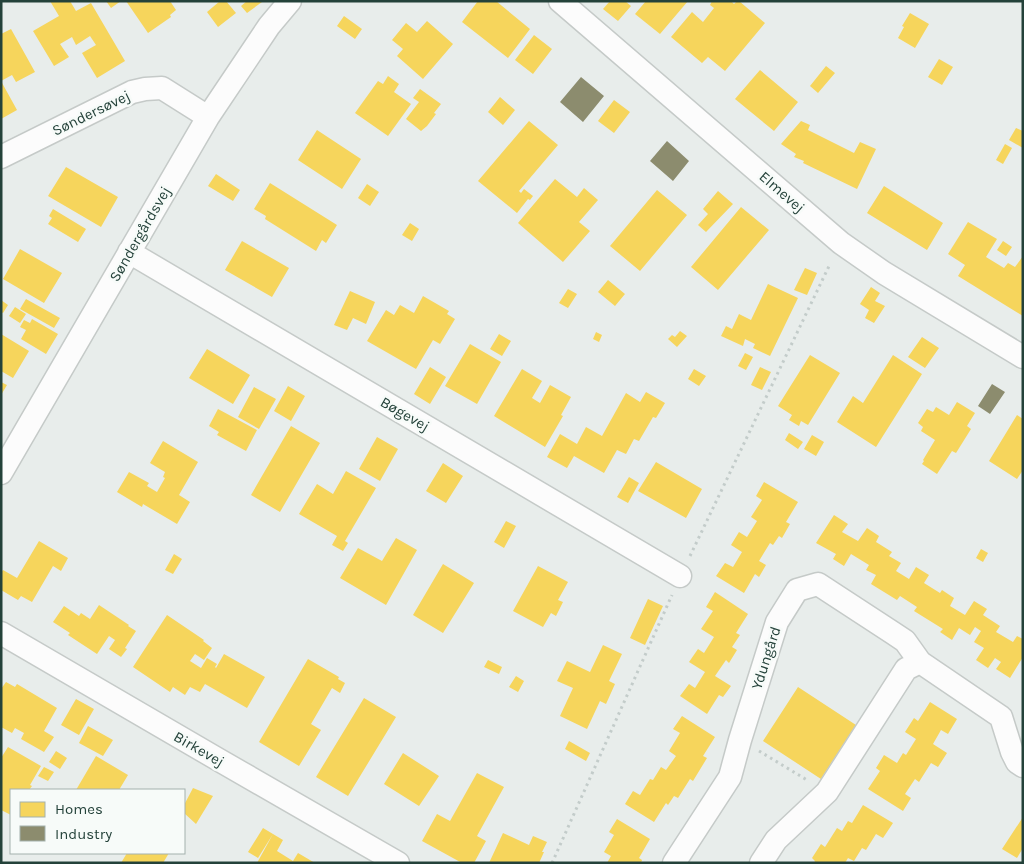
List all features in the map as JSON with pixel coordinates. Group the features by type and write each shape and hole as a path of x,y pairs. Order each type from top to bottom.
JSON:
{"street":[{"name":"Søndergårdsvej","path":"1,473 208,117 269,26 290,1"},
{"name":"Elmevej","path":"560,1 841,243 884,273 1023,357"},
{"name":"Søndersøvej","path":"1,157 132,92 145,89 162,88 208,117"},
{"name":"Bøgevej","path":"129,252 680,576"},
{"name":"Ydungård","path":"674,863 730,777 778,622 797,590 818,584 905,641 920,662 1001,717 1012,752 1017,762 1023,766"},
{"name":"Birkevej","path":"1,633 398,863"},
{"path":"761,863 776,840 827,792 906,669 920,662"}],"path":[{"path":"552,863 680,576 841,243"},
{"path":"740,740 827,792"}],"building: Homes":[{"path":"50,1 70,1 76,11 91,3 125,61 97,78 82,53 96,45 90,36 76,45 72,37 60,44 69,57 54,66 33,31 59,16"},
{"path":"106,1 121,1 111,8"},
{"path":"126,1 170,1 176,10 170,15 171,17 148,33"},
{"path":"220,1 226,1 236,13 218,27 207,12"},
{"path":"247,1 262,2 247,13 241,6"},
{"path":"478,1 496,1 530,29 508,58 462,22"},
{"path":"610,1 625,1 631,6 618,21 603,9"},
{"path":"646,1 688,1 660,34 635,14"},
{"path":"712,1 731,1 734,4 739,1 765,23 725,71 708,57 702,63 671,37 692,12 703,22 714,8 710,5"},
{"path":"910,13 929,24 915,48 898,38 904,27 902,26"},
{"path":"344,16 362,29 355,39 337,26"},
{"path":"427,21 453,44 423,79 397,56 403,49 392,40 406,23 417,32"},
{"path":"11,29 35,72 16,82 12,75 1,81 1,34"},
{"path":"534,35 552,49 533,74 515,60"},
{"path":"939,59 953,67 942,85 928,77"},
{"path":"826,66 835,73 818,93 810,86"},
{"path":"760,70 798,102 774,131 735,99"},
{"path":"388,76 399,84 394,92 411,104 388,136 355,113 378,81 383,84"},
{"path":"1,81 17,110 1,119"},
{"path":"420,89 441,104 434,113 436,114 421,131 406,119 419,102 413,98"},
{"path":"500,97 515,110 503,125 488,112"},
{"path":"614,100 630,112 614,133 598,121"},
{"path":"529,121 558,145 519,191 521,193 524,189 533,196 530,200 528,199 517,213 478,181"},
{"path":"801,121 810,125 808,130 854,153 860,142 876,149 857,189 803,163 804,161 794,157 796,154 781,144"},
{"path":"1016,128 1023,131 1023,148 1009,140"},
{"path":"317,130 361,159 342,189 298,160"},
{"path":"1005,144 1012,148 1003,164 996,160"},
{"path":"66,167 118,197 101,227 48,196"},
{"path":"216,174 240,190 233,201 208,186"},
{"path":"555,179 577,197 584,188 598,200 579,222 590,231 563,262 518,223"},
{"path":"270,183 337,225 326,243 322,240 316,251 265,219 266,216 254,209"},
{"path":"367,184 379,192 370,206 358,198"},
{"path":"884,186 943,223 927,250 867,213"},
{"path":"657,190 687,215 640,271 610,246"},
{"path":"718,191 733,204 706,232 698,225 708,214 703,209"},
{"path":"741,207 769,230 718,290 691,267"},
{"path":"53,209 86,229 78,242 48,224 52,218 49,216"},
{"path":"968,222 997,239 986,257 1004,268 1008,263 1015,267 1023,256 1023,316 958,276 965,265 948,254"},
{"path":"410,223 419,229 412,241 402,235"},
{"path":"242,241 289,268 272,297 225,270"},
{"path":"1003,241 1012,247 1006,256 997,250"},
{"path":"20,249 62,273 44,303 3,279"},
{"path":"805,268 817,273 807,295 794,290"},
{"path":"608,280 625,294 615,306 598,292"},
{"path":"768,284 798,298 770,356 753,348 755,344 745,339 743,346 721,336 726,326 732,329 739,314 751,320"},
{"path":"871,287 880,293 875,301 885,306 874,323 865,318 869,310 860,304"},
{"path":"568,289 577,294 568,308 559,303"},
{"path":"350,291 375,302 366,324 353,318 347,330 334,325"},
{"path":"423,296 449,311 447,314 455,319 440,344 433,340 416,369 367,341 386,310 394,315 400,305 414,313"},
{"path":"26,299 60,318 54,328 20,309"},
{"path":"1,300 8,305 3,313 1,312"},
{"path":"15,307 26,314 20,323 9,316"},
{"path":"32,319 58,334 46,354 21,339 26,330 20,327 24,320 30,323"},
{"path":"680,331 687,336 677,347 668,339 672,335 675,337"},
{"path":"596,332 602,335 599,342 593,339"},
{"path":"1,334 29,351 13,378 1,371"},
{"path":"499,334 511,341 502,356 490,349"},
{"path":"922,337 939,348 925,368 908,357"},
{"path":"470,344 501,362 477,404 445,386"},
{"path":"207,349 250,375 233,404 189,378"},
{"path":"745,353 753,357 746,370 738,366"},
{"path":"810,355 840,373 808,425 801,421 799,426 789,420 792,415 778,406"},
{"path":"893,355 922,374 876,447 837,422 853,396 863,403"},
{"path":"430,367 446,377 430,404 414,394"},
{"path":"760,367 771,372 762,390 751,385"},
{"path":"522,369 542,381 532,398 540,403 550,385 571,397 561,415 563,416 545,447 494,416"},
{"path":"694,369 706,376 699,386 688,379"},
{"path":"1,382 7,385 1,395"},
{"path":"288,386 305,396 291,421 274,411"},
{"path":"254,387 276,399 259,429 238,417"},
{"path":"646,392 665,403 656,418 653,417 639,441 634,439 626,454 617,450 604,473 574,456 567,468 547,457 560,434 577,444 586,427 602,436 626,393 640,402"},
{"path":"957,402 975,413 967,426 971,429 956,453 952,451 937,474 922,464 935,440 921,431 923,427 918,423 927,409 933,412 936,407 949,415"},
{"path":"218,409 257,430 246,451 217,435 219,432 209,426"},
{"path":"1017,415 1023,419 1023,470 1017,479 989,461"},
{"path":"291,426 320,443 280,512 251,495"},
{"path":"789,433 803,442 798,449 785,440"},
{"path":"812,435 824,442 816,456 804,449"},
{"path":"377,437 398,449 380,481 359,469"},
{"path":"163,441 198,462 179,495 190,502 177,524 143,504 142,507 117,492 129,472 149,483 147,486 157,492 165,478 163,477 165,472 150,463"},
{"path":"656,462 702,489 686,518 638,491"},
{"path":"443,463 463,476 446,503 426,491"},
{"path":"346,471 376,488 345,541 348,543 343,551 332,545 337,536 299,514 317,484 333,494"},
{"path":"629,477 639,483 628,503 617,497"},
{"path":"764,482 798,502 786,522 790,524 782,538 779,536 773,545 770,543 759,561 766,565 759,577 755,574 744,593 716,576 725,563 733,567 742,552 731,545 739,532 747,537 757,521 751,517 762,500 756,496"},
{"path":"834,515 848,524 842,532 858,541 867,528 879,536 876,542 892,552 889,556 901,563 896,571 909,579 916,567 929,575 924,583 940,593 942,590 954,598 950,606 965,615 974,601 987,609 983,615 1000,626 996,632 1013,642 1017,636 1023,639 1023,657 1010,678 996,669 1001,662 995,658 988,668 976,660 984,648 974,642 981,631 975,627 970,635 959,628 952,640 940,632 943,629 914,611 917,607 900,596 897,600 871,584 876,575 866,570 869,565 851,554 844,566 833,559 836,554 816,543"},
{"path":"506,521 516,526 504,548 494,542"},
{"path":"396,538 417,550 386,605 340,578 358,548 382,561"},
{"path":"39,541 68,558 61,571 53,566 32,602 21,596 18,600 1,590 1,573 3,570 17,578"},
{"path":"981,549 988,553 983,562 976,558"},
{"path":"174,554 182,559 173,574 165,570"},
{"path":"443,564 474,583 443,633 413,615"},
{"path":"538,566 568,582 558,600 563,602 556,616 551,613 543,627 513,611"},
{"path":"715,592 748,614 736,633 740,635 732,647 737,650 729,663 726,660 715,676 731,686 723,697 719,695 707,714 680,696 689,684 695,688 705,672 689,662 698,649 704,653 714,637 701,629 713,611 706,607"},
{"path":"648,599 663,606 645,645 630,638"},
{"path":"99,605 136,631 121,657 109,649 115,640 109,636 97,654 68,635 70,633 53,622 64,606 79,616 81,613 90,619"},
{"path":"167,615 204,640 212,648 204,660 195,654 190,661 201,668 207,658 217,664 216,668 224,654 265,677 247,708 205,684 200,692 190,687 185,695 173,687 170,692 133,667"},
{"path":"603,645 622,654 609,681 615,684 606,704 600,701 587,729 560,716 573,688 557,681 567,661 590,672"},
{"path":"308,659 339,677 338,679 345,683 340,693 332,688 311,724 321,730 299,766 259,742"},
{"path":"488,660 502,667 499,674 484,667"},
{"path":"516,676 524,681 518,692 509,687"},
{"path":"6,682 15,687 17,684 57,708 44,731 54,737 44,752 21,739 24,733 15,728 12,733 1,727 1,689"},
{"path":"798,687 856,725 821,779 763,741"},
{"path":"364,698 396,717 348,796 316,777"},
{"path":"76,699 94,709 79,735 61,725"},
{"path":"930,702 957,719 948,734 941,730 933,744 947,753 938,767 931,763 919,782 915,779 905,794 911,798 903,811 868,789 880,771 876,768 884,755 897,763 903,753 906,755 916,739 905,732 914,718 918,721"},
{"path":"682,716 715,737 703,756 707,758 693,781 690,779 678,798 674,796 668,805 666,803 654,822 625,804 633,791 640,795 650,779 653,780 661,767 666,770 676,756 669,751 680,733 673,729"},
{"path":"88,726 113,740 103,756 79,743"},
{"path":"569,741 590,753 586,761 565,749"},
{"path":"8,747 41,766 30,785 32,786 30,789 10,789 10,814 1,810 1,758"},
{"path":"56,751 67,758 60,769 49,762"},
{"path":"403,753 439,776 419,806 384,784"},
{"path":"96,756 128,775 120,789 77,789"},
{"path":"44,767 54,772 48,781 38,776"},
{"path":"477,773 504,787 477,836 486,841 474,863 462,863 422,841 437,814 450,821"},
{"path":"193,788 213,796 196,824 185,814 185,803"},
{"path":"863,805 893,823 883,838 876,834 866,850 862,848 854,861 848,858 845,863 814,863 815,861 812,858 821,844 825,847 837,828 842,831 848,821 852,823"},
{"path":"1023,817 1023,848 1017,858 1002,849"},
{"path":"617,819 650,839 639,858 642,860 641,863 607,863 611,856 604,852 614,835 609,832"},
{"path":"263,828 273,834 258,858 248,852"},
{"path":"503,833 529,845 533,836 547,842 539,863 489,863"},
{"path":"273,834 283,840 277,851 293,861 298,853 315,863 257,863"},
{"path":"126,854 168,854 163,863 121,863"}],"building: Industry":[{"path":"581,77 604,96 583,122 560,102"},
{"path":"667,141 689,161 673,181 650,161"},
{"path":"992,384 1005,392 990,414 978,406"}]}
